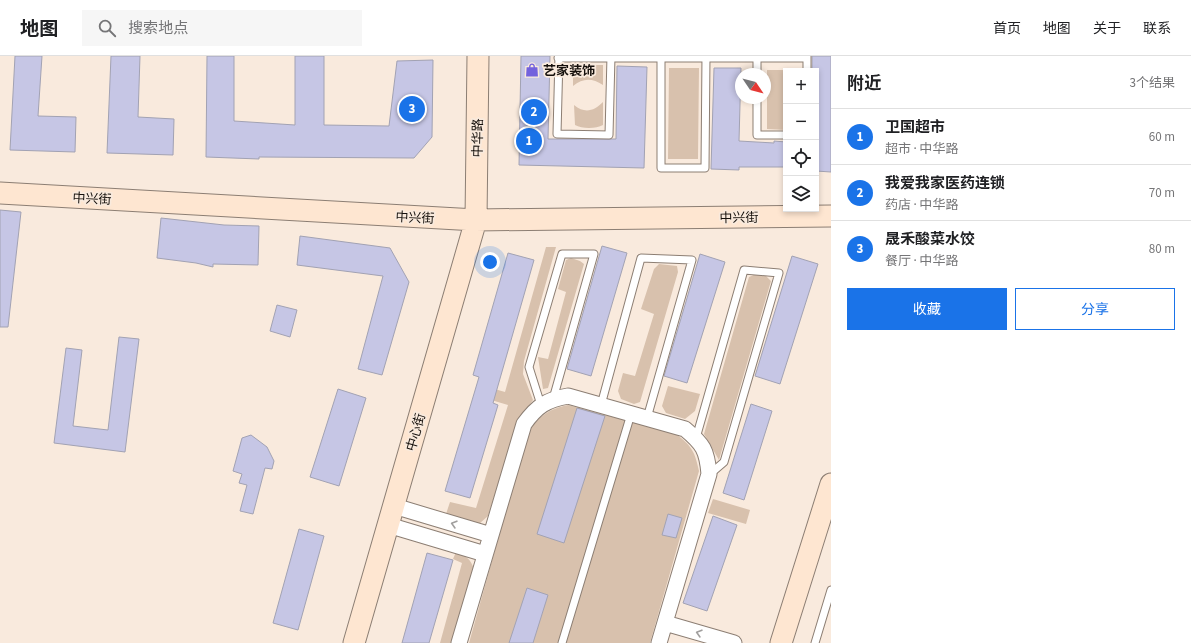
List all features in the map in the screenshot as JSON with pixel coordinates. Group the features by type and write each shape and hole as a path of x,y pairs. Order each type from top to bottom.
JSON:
{"street":[{"name":"中华路","path":"476,220 478,56"},
{"name":"中兴街","path":"0,193 476,220 831,216"},
{"name":"中心街","path":"354,643 476,220"},
{"path":"459,643 524,424 534,410 547,402 568,396 684,429 700,441 708,458 709,474 659,643"},
{"path":"781,643 831,484"},
{"path":"391,516 491,535"},
{"path":"391,516 485,554"},
{"path":"665,623 734,643"}],"lane":[{"path":"611,57 609,135 557,134 558,57 611,57 661,57 706,57 756,57 807,57 807,68"},
{"path":"661,57 661,168 705,168 706,57"},
{"path":"756,57 757,68"},
{"path":"757,104 757,134 783,135"},
{"path":"562,254 594,254 547,402 529,367 562,254"},
{"path":"601,405 642,258 692,260 647,418"},
{"path":"696,438 744,270 780,273 724,462 709,474"},
{"path":"562,643 631,414"},
{"path":"816,643 831,590"}],"shaded area":[{"path":"573,65 603,65 603,85 595,81 584,80 573,86"},
{"path":"669,68 699,68 698,159 668,159"},
{"path":"771,70 783,70 783,130 767,129 767,104 771,104"},
{"path":"603,102 603,125 589,128 575,125 574,105 582,110 589,110 596,108"},
{"path":"546,247 556,247 524,361 523,374 533,400 517,423 488,516 479,524 446,514 450,502 476,508 508,405 481,397 484,386 505,392"},
{"path":"571,258 584,264 548,388 543,389 538,357 548,359 566,292 558,289 566,260"},
{"path":"659,264 677,266 678,272 640,402 634,404 621,399 618,391 623,373 635,376 654,314 641,309 654,269"},
{"path":"756,274 766,276 771,281 719,460 704,434 749,277"},
{"path":"668,386 700,394 695,411 685,419 666,413 662,406"},
{"path":"568,405 676,434 686,442 696,459 699,471 650,643 469,643 528,432 540,417 550,411"},
{"path":"713,499 750,510 746,524 708,513"},
{"path":"456,552 467,558 471,562 474,569 453,643 440,643 462,563 453,559"}],"building":[{"path":"15,56 42,56 38,116 76,117 75,152 10,150"},
{"path":"111,56 140,56 138,117 174,119 173,155 107,153"},
{"path":"207,56 234,56 234,121 295,125 295,56 324,56 324,125 389,126 397,61 433,60 432,137 414,158 259,157 259,159 206,157"},
{"path":"521,56 550,56 548,139 616,139 617,66 647,67 644,168 519,165"},
{"path":"812,56 831,56 831,172 819,171 819,68 812,68"},
{"path":"714,68 735,68 735,104 740,104 739,141 774,143 774,141 783,142 783,167 739,167 739,170 711,169"},
{"path":"0,210 21,212 8,327 0,327"},
{"path":"161,218 224,225 259,226 258,265 213,264 213,267 196,263 157,258"},
{"path":"300,236 390,248 409,282 382,375 358,369 383,276 297,265"},
{"path":"602,246 627,253 591,376 567,369"},
{"path":"508,253 534,260 493,403 498,405 470,498 445,491 479,377 473,375"},
{"path":"700,254 725,262 687,383 664,376"},
{"path":"792,256 818,264 780,384 755,376"},
{"path":"277,305 297,310 290,337 270,331"},
{"path":"119,337 139,339 125,452 54,443 66,348 82,350 73,426 108,430"},
{"path":"338,389 366,398 339,486 310,477"},
{"path":"751,404 772,411 744,500 723,493"},
{"path":"577,408 605,416 564,543 537,534"},
{"path":"251,435 267,447 274,461 272,469 265,468 253,514 240,511 247,485 239,483 242,474 233,471 242,438"},
{"path":"668,514 682,518 676,538 662,535"},
{"path":"713,516 737,525 707,611 683,603"},
{"path":"299,529 324,536 298,630 273,623"},
{"path":"427,553 453,560 429,643 402,643"},
{"path":"527,588 548,595 533,643 509,643"}],"place":[{"name":"艺家装饰","path":"532,70"},
{"name":"晟禾酸菜水饺","path":"412,109"},
{"name":"我爱我家医药连锁","path":"534,112"},
{"name":"卫国超市","path":"529,141"}]}
